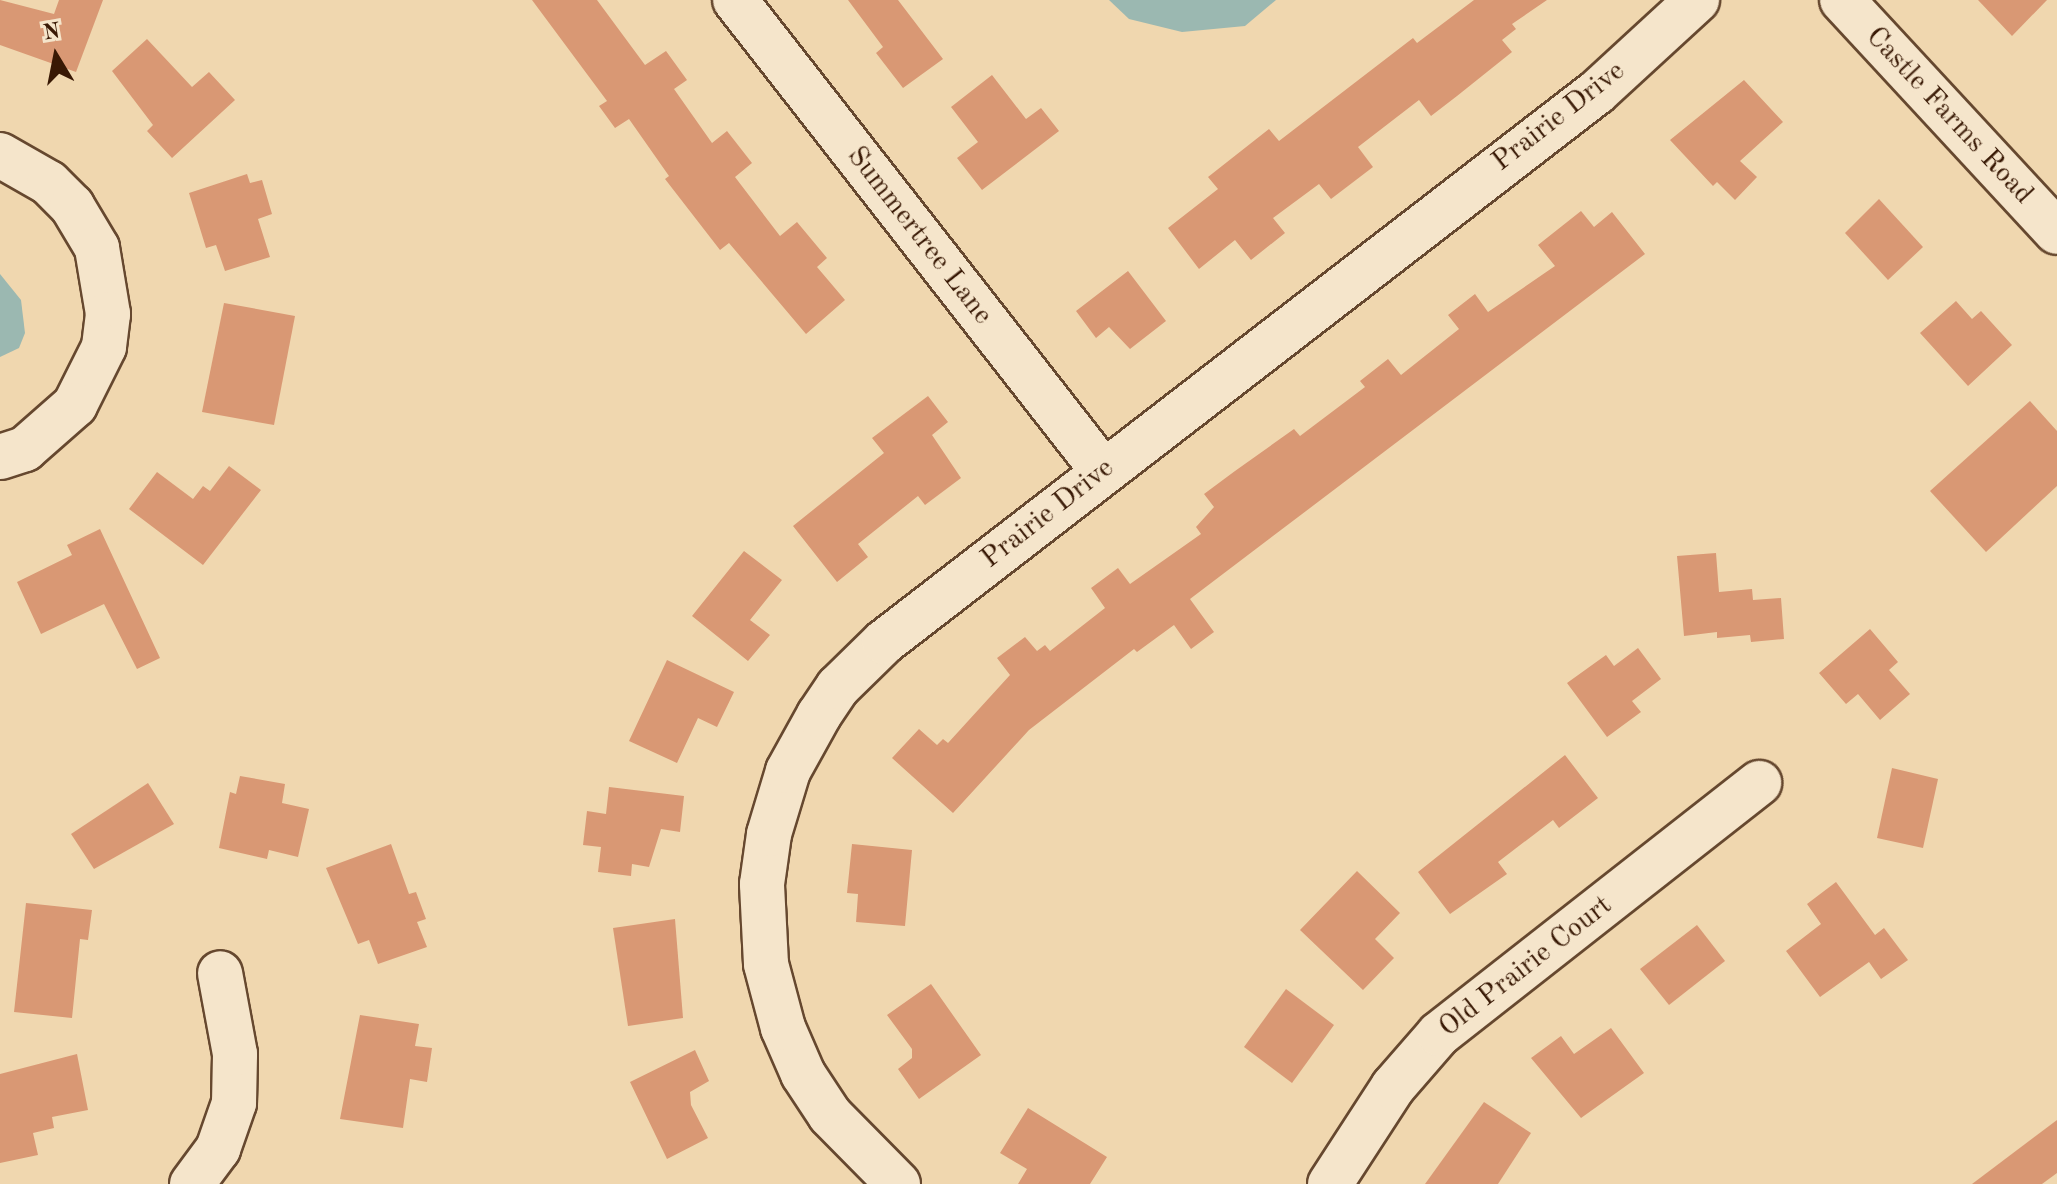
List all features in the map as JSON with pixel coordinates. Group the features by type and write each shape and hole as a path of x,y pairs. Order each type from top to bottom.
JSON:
{"street":[{"name":"Summertree Lane","path":"735,0 1103,471"},
{"name":"Prairie Drive","path":"898,1184 830,1115 783,1028 766,964 762,916 766,850 777,803 802,742 849,675 1103,471 1597,92 1697,0"},
{"name":"Castle Farms Road","path":"1842,0 2057,232"},
{"path":"0,155 49,183 72,206 99,255 108,314 104,347 75,405 25,449 0,457"},
{"name":"Old Prairie Court","path":"1330,1184 1393,1087 1439,1034 1759,783"},
{"path":"192,1184 218,1149 234,1103 235,1054 220,973"}],"water":[{"path":"1109,0 1276,0 1245,26 1182,32 1129,19"},
{"path":"0,274 21,300 25,333 19,348 0,357"}],"building":[{"path":"0,0 54,14 59,0 103,0 76,72 0,45"},
{"path":"532,0 597,0 645,65 666,51 687,80 674,89 712,143 727,131 752,163 735,177 780,236 797,222 827,258 817,267 845,300 806,334 729,243 720,250 665,179 669,176 629,119 615,128 599,106 607,101"},
{"path":"848,0 898,0 943,59 903,88 876,53 883,47"},
{"path":"1474,0 1547,0 1512,24 1516,29 1502,40 1512,52 1457,96 1431,116 1419,100 1358,147 1373,167 1331,199 1319,184 1273,218 1285,233 1251,260 1235,240 1199,269 1168,228 1218,189 1208,177 1269,129 1279,141 1413,38 1417,43"},
{"path":"1978,0 2047,0 2012,36"},
{"path":"147,39 192,87 209,72 235,100 172,158 147,131 153,125 112,71"},
{"path":"992,75 1026,119 1041,108 1059,131 982,190 957,158 978,142 951,107"},
{"path":"1744,80 1783,122 1740,161 1757,177 1735,200 1717,182 1713,186 1670,140"},
{"path":"247,174 250,183 262,180 272,214 258,219 270,257 225,271 216,245 206,248 189,193"},
{"path":"1879,199 1923,247 1888,280 1845,233"},
{"path":"1581,211 1594,227 1612,212 1645,254 1190,599 1214,632 1191,649 1174,625 1137,652 1134,649 1029,730 953,813 892,758 919,729 937,745 943,739 948,743 1010,675 997,658 1025,637 1037,651 1045,645 1050,651 1105,608 1091,588 1118,568 1130,584 1201,534 1196,527 1214,507 1204,494 1294,429 1300,436 1365,387 1360,381 1388,359 1401,375 1459,329 1448,315 1475,294 1488,312 1555,266 1538,245"},
{"path":"1128,271 1166,321 1130,349 1109,327 1096,338 1076,311"},
{"path":"1956,301 1972,319 1981,311 2012,345 1968,386 1920,333"},
{"path":"224,303 295,316 274,425 202,412"},
{"path":"928,396 948,422 932,435 961,478 925,505 918,496 858,544 868,557 837,582 793,526 884,453 872,438"},
{"path":"2030,401 2057,431 2057,486 1986,552 1930,491"},
{"path":"229,466 261,490 203,565 129,509 157,472 193,499 203,486 210,491"},
{"path":"100,529 160,658 137,669 104,604 41,634 17,582 72,555 67,545"},
{"path":"744,551 782,580 750,620 770,635 748,661 692,616"},
{"path":"1716,553 1719,592 1752,589 1753,600 1781,598 1784,639 1751,642 1750,635 1717,638 1717,632 1684,636 1677,556"},
{"path":"1870,629 1898,662 1889,670 1910,694 1880,720 1858,694 1846,704 1819,673"},
{"path":"1638,648 1661,679 1632,701 1641,712 1607,737 1567,683 1606,655 1614,666"},
{"path":"667,660 734,692 717,727 698,718 677,763 629,741"},
{"path":"1565,755 1598,798 1559,828 1553,820 1498,862 1507,874 1450,914 1418,872"},
{"path":"1892,768 1938,779 1923,848 1877,838"},
{"path":"240,776 285,784 282,803 309,809 298,857 269,850 267,859 219,848 230,792 236,794"},
{"path":"148,783 174,824 94,869 71,834"},
{"path":"609,787 684,796 680,832 661,829 649,867 632,864 631,876 598,872 601,847 583,845 587,811 606,814"},
{"path":"391,844 409,894 416,892 426,919 417,922 427,947 378,964 369,940 358,944 326,868"},
{"path":"852,844 912,850 905,926 856,922 858,894 847,893"},
{"path":"1357,871 1400,913 1375,939 1394,958 1363,990 1300,930"},
{"path":"1836,882 1875,935 1884,928 1908,960 1881,979 1869,962 1820,997 1786,951 1821,924 1807,904"},
{"path":"26,903 92,910 88,940 80,939 72,1018 14,1012"},
{"path":"675,919 683,1018 628,1026 613,928"},
{"path":"1697,925 1725,961 1669,1005 1640,969"},
{"path":"931,984 981,1055 919,1099 898,1069 912,1058 912,1049 887,1015"},
{"path":"1286,989 1334,1025 1292,1083 1244,1047"},
{"path":"360,1015 419,1024 415,1046 432,1048 427,1082 410,1079 403,1128 340,1119"},
{"path":"1611,1028 1644,1073 1581,1118 1531,1058 1561,1036 1574,1054"},
{"path":"695,1050 709,1081 690,1092 691,1105 708,1138 667,1159 630,1082"},
{"path":"77,1054 88,1110 52,1117 54,1128 33,1133 38,1155 0,1163 0,1074"},
{"path":"1484,1102 1531,1133 1498,1184 1425,1184"},
{"path":"1028,1108 1107,1157 1090,1184 1018,1184 1027,1169 1000,1153"},
{"path":"2057,1120 2057,1173 2042,1184 1972,1184"}]}
